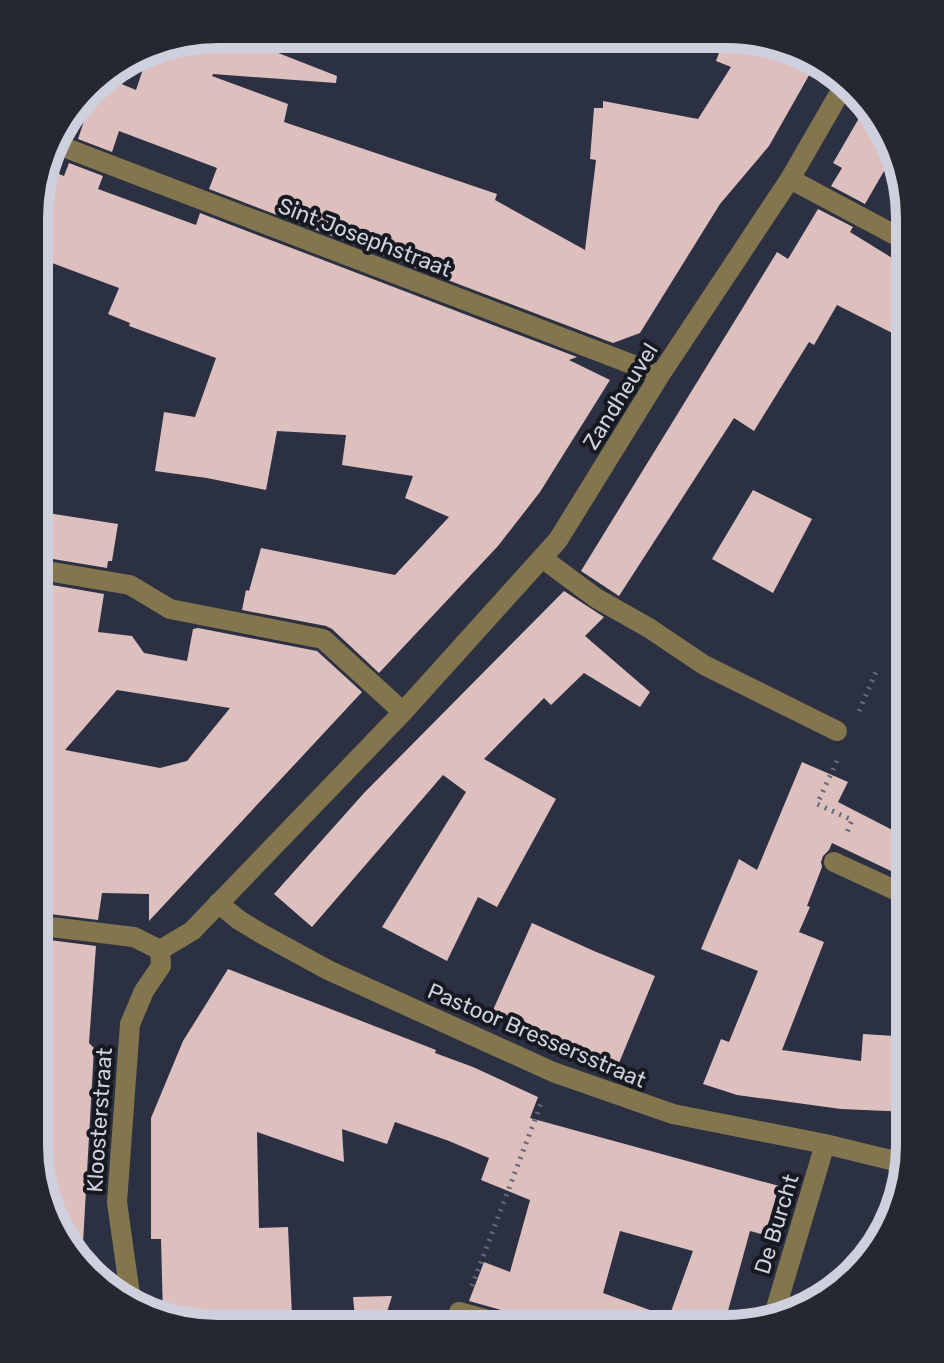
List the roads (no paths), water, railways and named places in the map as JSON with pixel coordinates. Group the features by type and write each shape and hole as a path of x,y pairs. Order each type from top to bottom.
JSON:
{"street":[{"name":"Zandheuvel","path":"160,950 192,931 403,712 558,540 660,375 790,179 840,92"},
{"name":"Sint Josephstraat","path":"63,147 660,375"},
{"path":"790,179 896,236"},
{"path":"542,558 596,598 649,628 704,665 837,731"},
{"path":"48,571 130,585 170,609 323,639 403,712"},
{"path":"834,862 896,891"},
{"name":"Pastoor Bressersstraat","path":"218,903 239,920 328,970 553,1072 673,1114 895,1161"},
{"path":"48,927 134,937 160,950"},
{"name":"Kloosterstraat","path":"129,1290 117,1202 130,1024 144,991 161,966 160,950"},
{"name":"De Burcht","path":"776,1307 825,1144"},
{"path":"460,1312 471,1315"}]}
